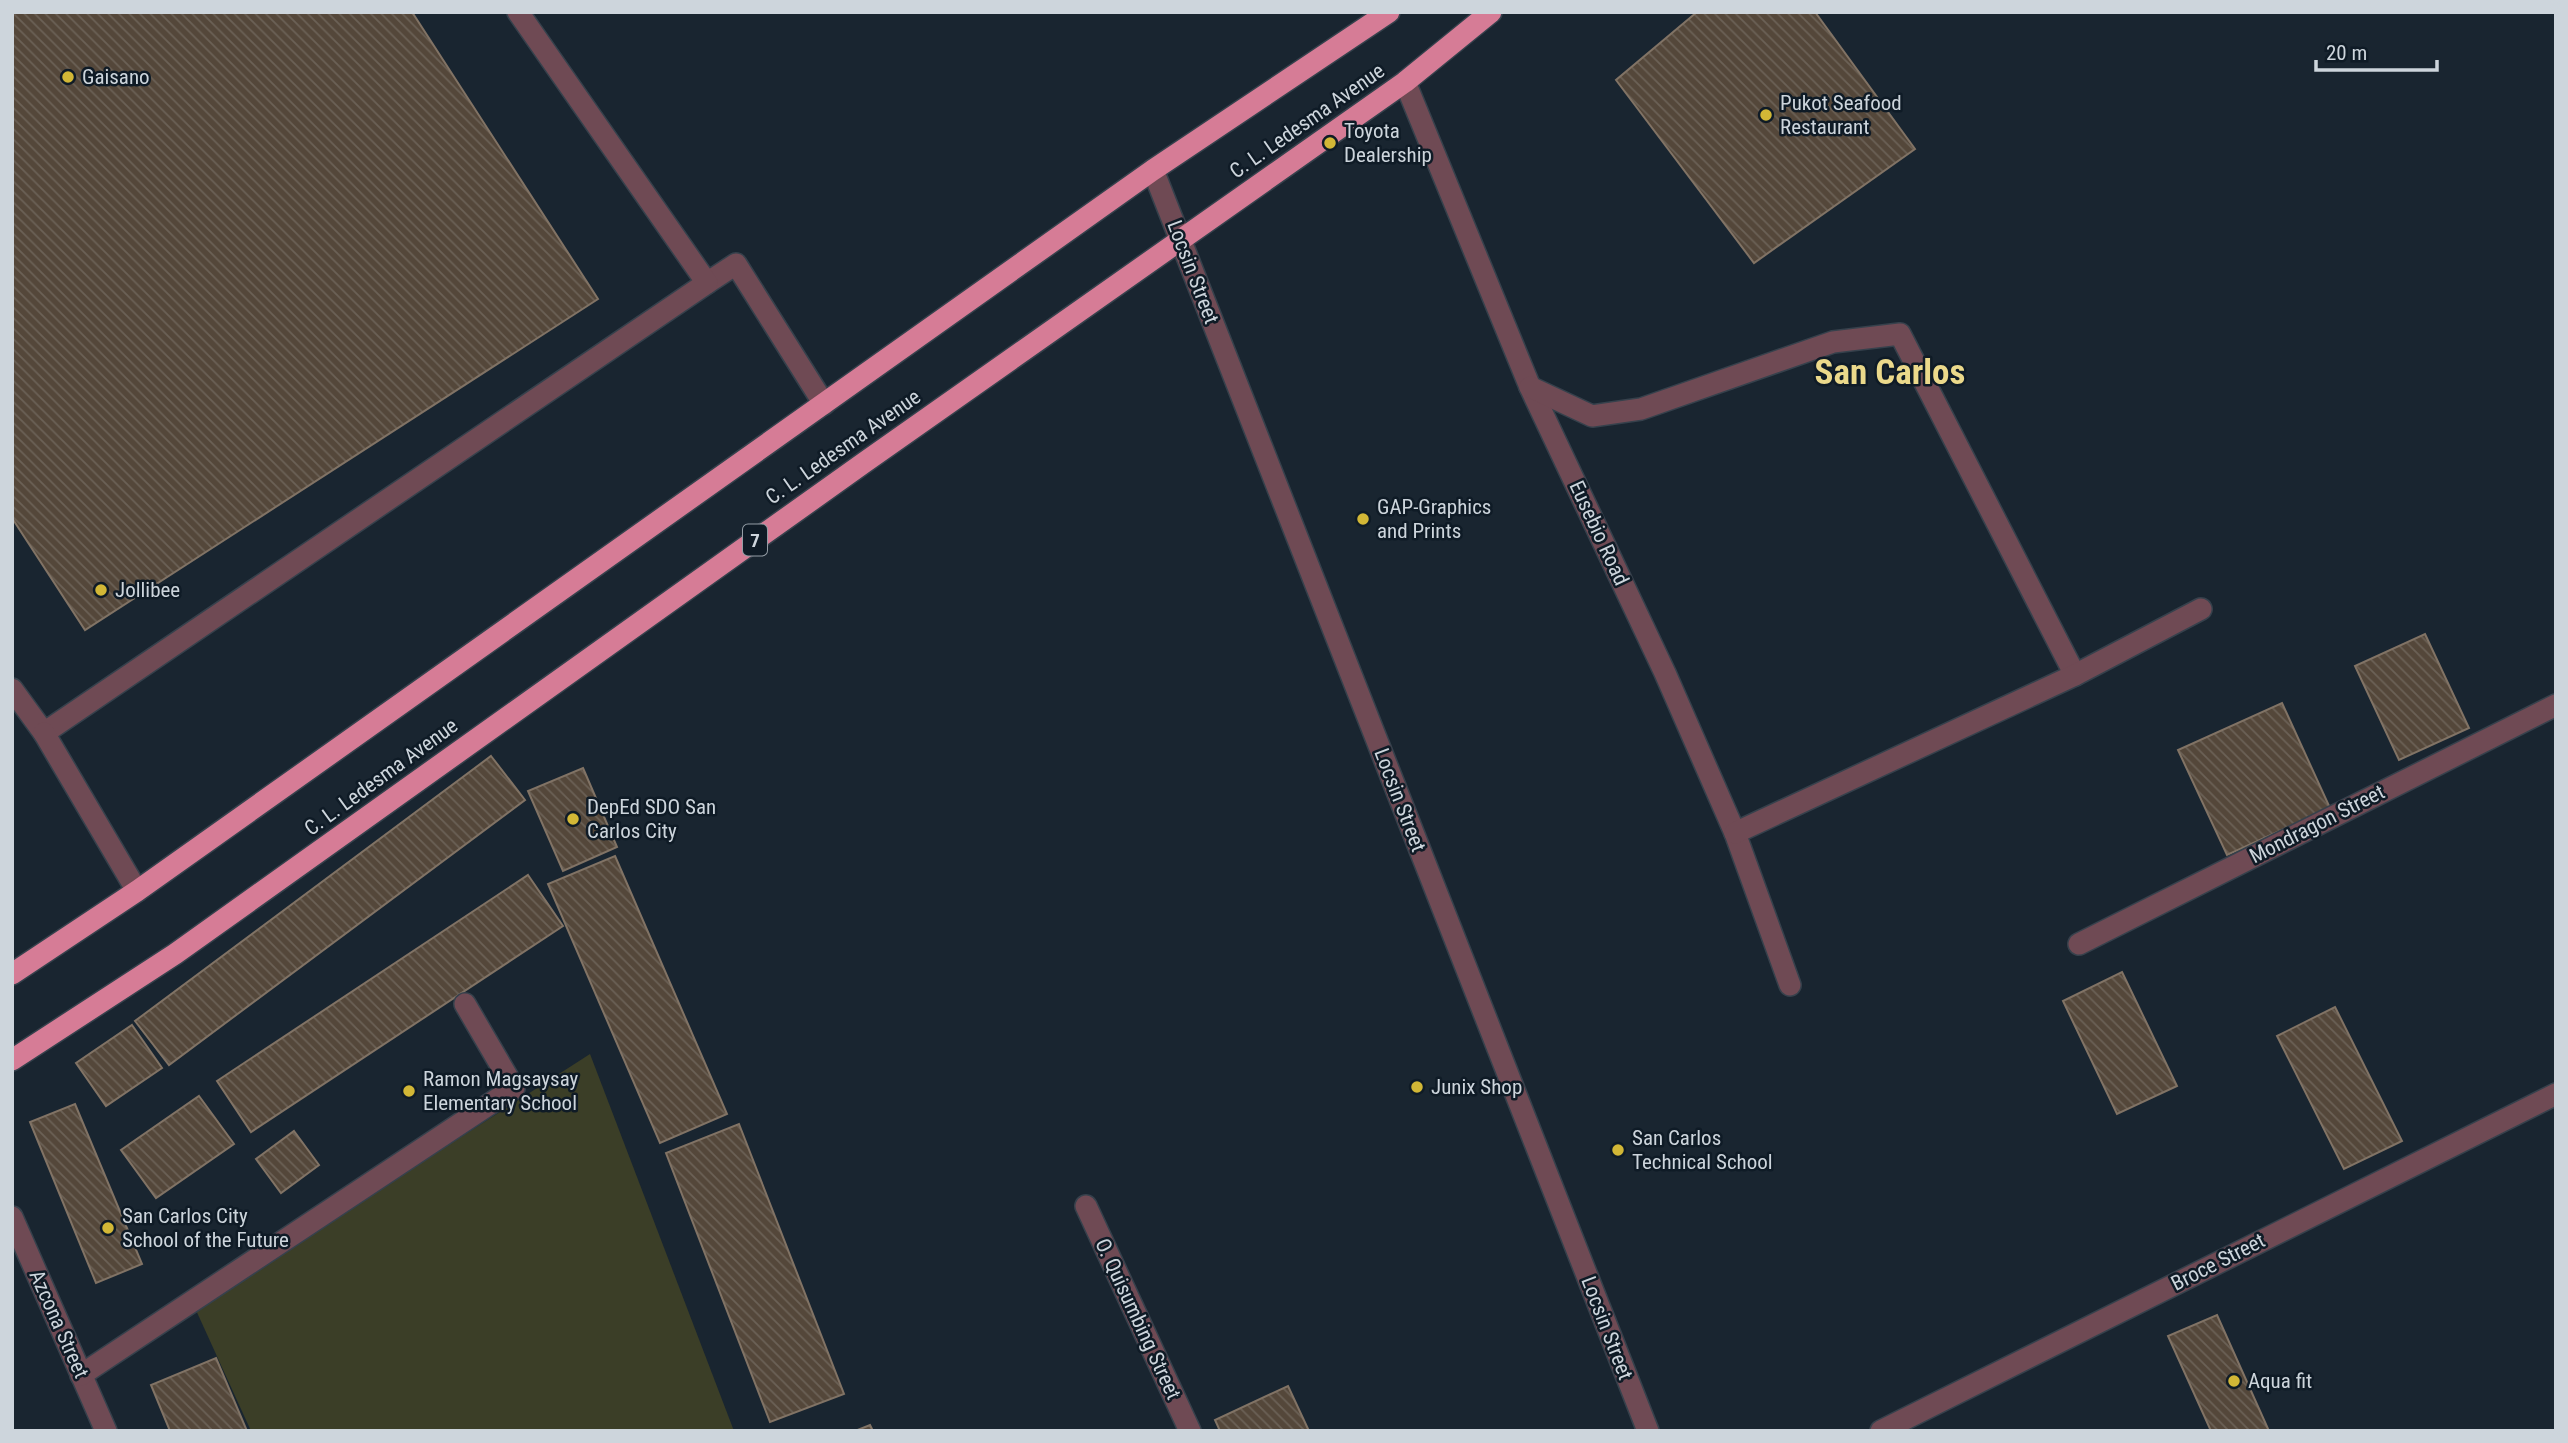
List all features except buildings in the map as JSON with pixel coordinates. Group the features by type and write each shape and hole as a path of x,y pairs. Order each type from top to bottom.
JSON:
{"highway":[{"name":"C. L. Ledesma Avenue","path":"12,974 137,891 1153,170 1389,12"},
{"name":"C. L. Ledesma Avenue","path":"12,1060 175,954 1405,82 1491,12"}],"street":[{"path":"518,12 707,283"},
{"name":"Eusebio Road","path":"1405,82 1530,387 1665,673 1735,833 1790,985"},
{"name":"Locsin Street","path":"1153,170 1648,1431"},
{"path":"44,733 736,264 824,404"},
{"path":"1530,387 1592,416 1641,409 1833,342 1900,334 2075,675"},
{"path":"1735,833 2075,675 2202,610"},
{"path":"12,689 44,733 137,891"},
{"name":"Mondragon Street","path":"2078,944 2556,705"},
{"path":"81,1375 514,1088 465,1004"},
{"name":"Broce Street","path":"1881,1431 2556,1094"},
{"name":"O. Quisumbing Street","path":"1086,1206 1190,1431"},
{"name":"Azcona Street","path":"12,1217 106,1431"}],"green space":[{"path":"590,1054 734,1431 251,1431 195,1308"}],"place":[{"name":"Gaisano","path":"68,77"},
{"name":"Pukot Seafood Restaurant","path":"1766,115"},
{"name":"Toyota Dealership","path":"1330,143"},
{"name":"GAP-Graphics and Prints","path":"1363,519"},
{"name":"Jollibee","path":"101,590"},
{"name":"DepEd SDO San Carlos City","path":"573,819"},
{"name":"Junix Shop","path":"1417,1087"},
{"name":"Ramon Magsaysay Elementary School","path":"409,1091"},
{"name":"San Carlos Technical School","path":"1618,1150"},
{"name":"San Carlos City School of the Future","path":"108,1228"},
{"name":"Aqua fit","path":"2234,1381"}],"district":[{"name":"San Carlos","path":"1890,372"}]}
